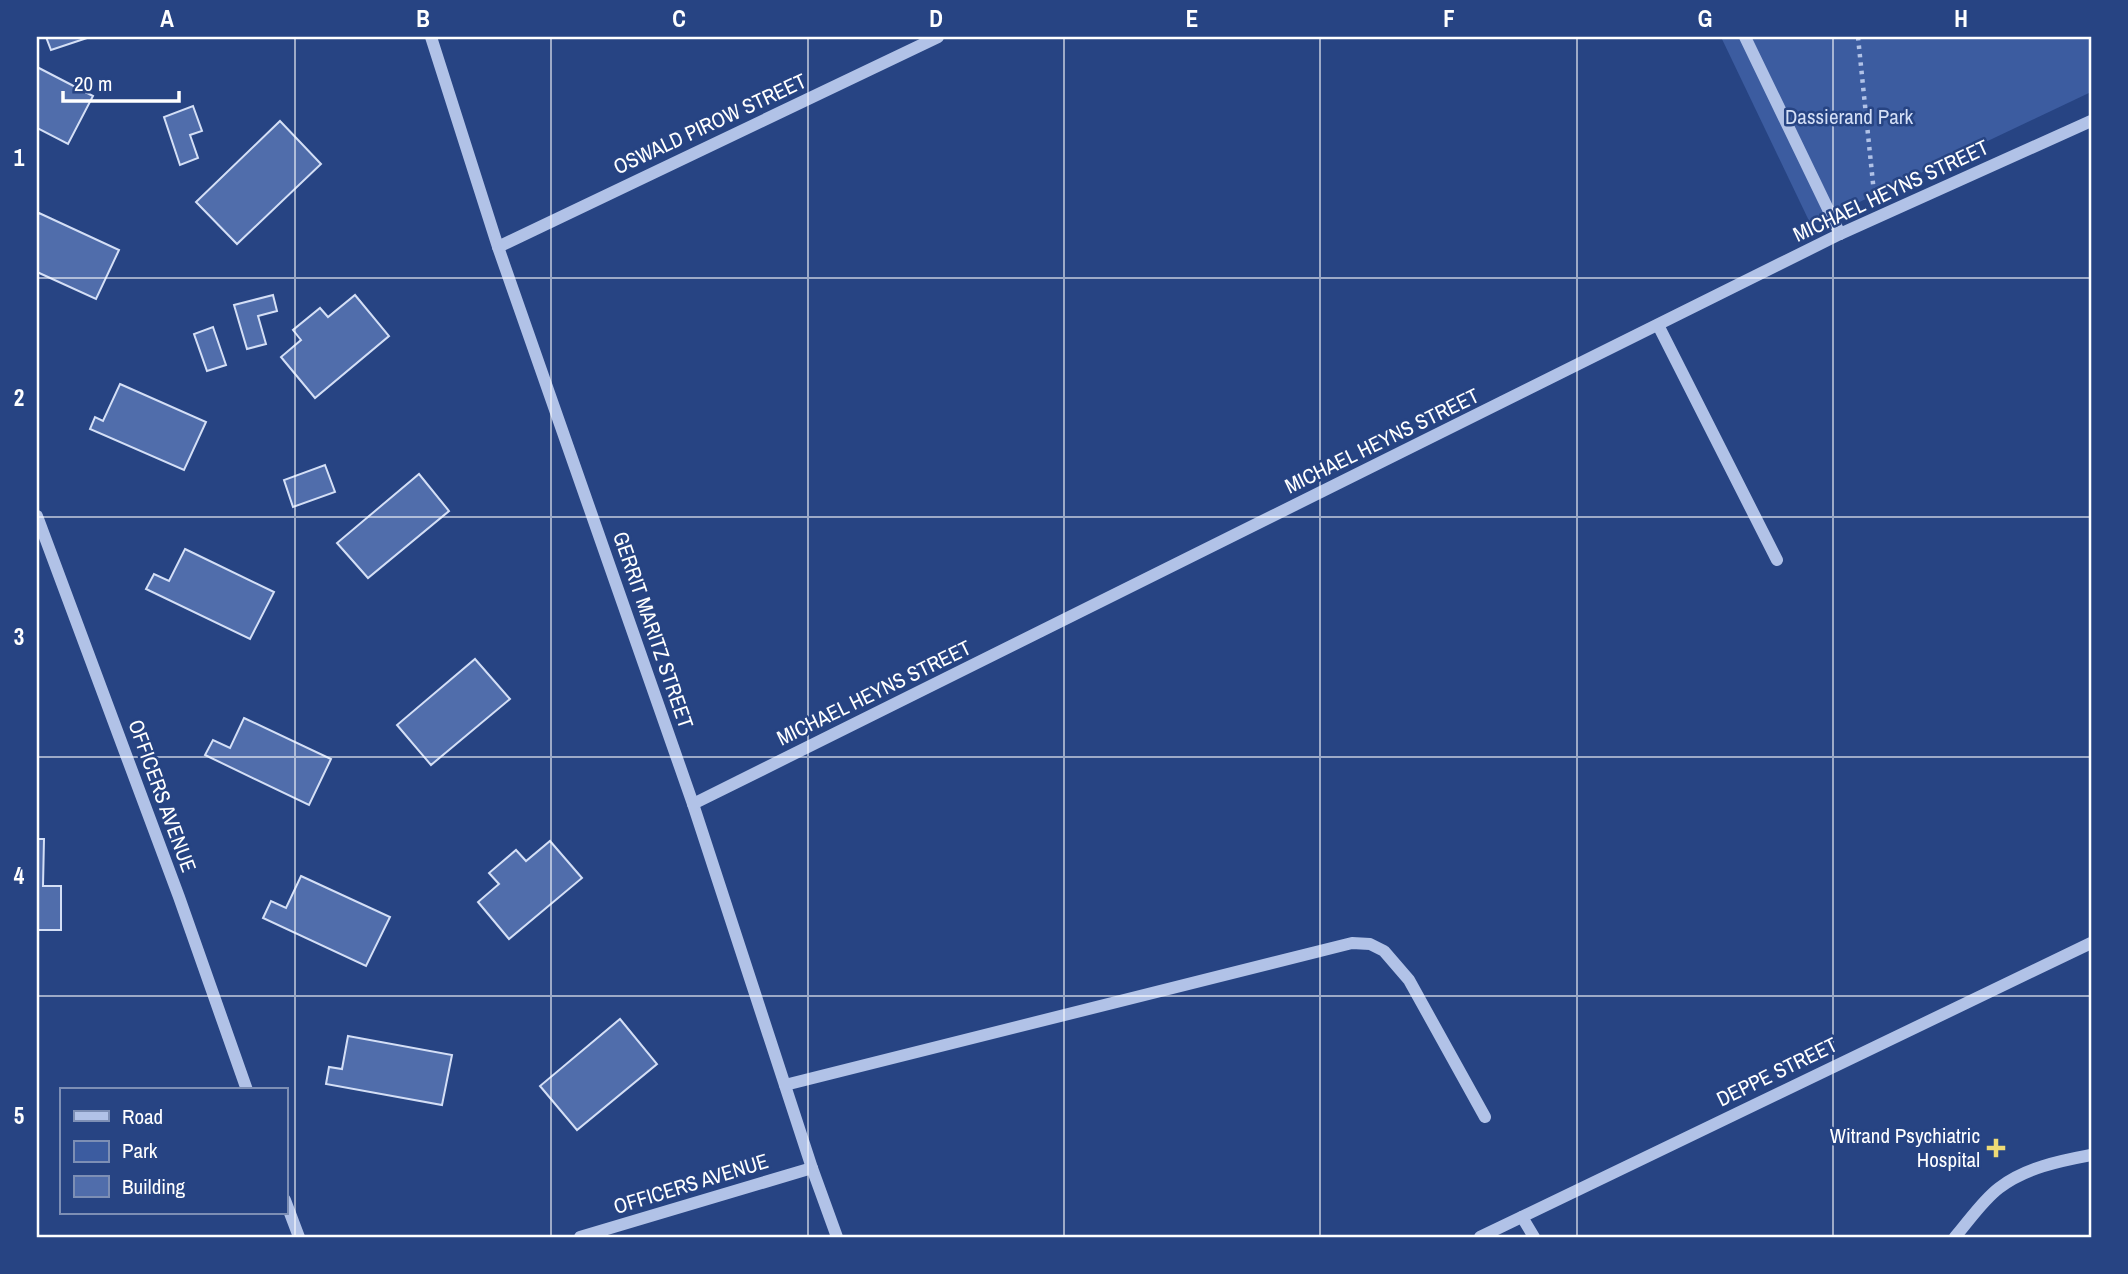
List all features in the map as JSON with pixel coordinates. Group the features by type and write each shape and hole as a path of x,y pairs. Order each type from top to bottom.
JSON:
{"street":[{"name":"GERRIT MARITZ STREET","path":"431,37 498,247 693,804 836,1237"},
{"name":"OSWALD PIROW STREET","path":"498,247 938,37"},
{"path":"1745,37 1840,234"},
{"name":"MICHAEL HEYNS STREET","path":"693,804 1840,234 2091,121"},
{"path":"1658,325 1777,560"},
{"name":"OFFICERS AVENUE","path":"37,516 179,897 246,1088"},
{"path":"785,1085 1352,943 1370,944 1384,951 1409,980 1485,1116"},
{"name":"DEPPE STREET","path":"1480,1237 2091,943"},
{"path":"1955,1237 1996,1190 2010,1180 2044,1166 2091,1155"},
{"name":"OFFICERS AVENUE","path":"580,1237 812,1168"},
{"path":"287,1205 299,1237"},
{"path":"1522,1217 1534,1237"}],"path":[{"path":"1858,37 1876,220"}],"green space":[{"name":"Dassierand Park","path":"1721,37 2091,37 2091,92 1811,225"}],"building":[{"path":"46,37 90,37 51,50"},
{"path":"37,67 93,96 68,144 37,128"},
{"path":"193,106 202,131 190,135 198,158 180,165 164,117"},
{"path":"280,121 321,164 237,244 196,202"},
{"path":"39,213 119,250 96,299 37,272"},
{"path":"273,295 277,311 258,316 266,344 247,349 234,305"},
{"path":"355,295 389,336 315,398 281,357 301,340 293,330 320,308 328,317"},
{"path":"213,327 226,365 207,371 194,334"},
{"path":"120,384 206,422 184,470 90,429 95,417 103,421"},
{"path":"325,465 335,492 293,507 284,480"},
{"path":"419,474 449,511 368,578 337,543"},
{"path":"185,549 274,592 250,639 146,589 154,574 169,581"},
{"path":"475,659 510,699 431,765 397,725"},
{"path":"244,718 331,759 309,805 205,755 213,740 230,748"},
{"path":"37,839 44,839 43,886 61,886 61,930 37,930"},
{"path":"550,841 582,878 509,939 478,902 499,884 489,873 516,850 526,861"},
{"path":"301,876 390,917 366,966 263,918 271,901 286,908"},
{"path":"620,1019 657,1064 577,1130 540,1086"},
{"path":"348,1036 452,1055 442,1105 326,1084 329,1067 342,1069"}],"place":[{"name":"Witrand Psychiatric Hospital","path":"1996,1148"}]}
